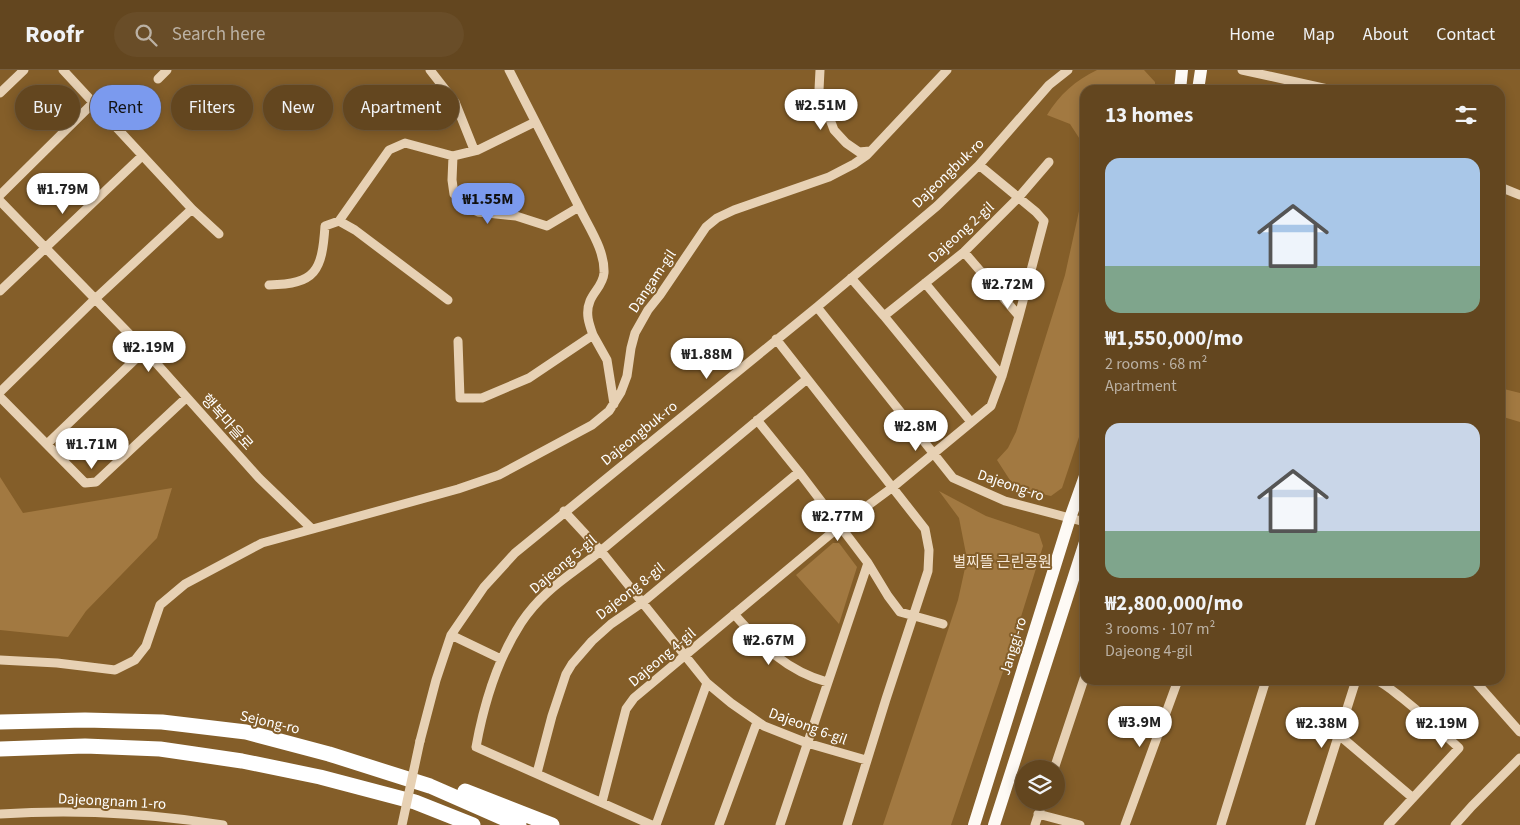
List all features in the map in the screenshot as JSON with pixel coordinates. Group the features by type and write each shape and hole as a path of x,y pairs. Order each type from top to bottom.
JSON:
{"highway":[{"name":"Sejong-ro","path":"0,722 85,720 162,722 246,732 329,754 430,786 519,825"},
{"path":"0,749 85,746 160,749 242,761 415,802 473,825"},
{"path":"329,754 391,766 456,788 552,825"},
{"path":"415,802 455,825"}],"main road":[{"path":"1180,85 1182,70"},
{"path":"1199,85 1202,70"},
{"name":"Janggi-ro","path":"974,825 1080,490"},
{"path":"994,825 1080,558"}],"street":[{"path":"0,93 24,70"},
{"path":"63,70 90,101"},
{"path":"158,79 167,70"},
{"path":"430,70 455,102 473,147 478,150"},
{"path":"509,70 602,256 604,274 602,283 590,301 587,315 593,335 607,360 614,404"},
{"path":"820,70 819,90 834,130 846,143 859,152 870,151"},
{"name":"Dangam-gil","path":"0,660 57,663 115,670 135,660 146,646 160,605 185,584 262,543 458,489 499,475 592,425 609,412 621,392 627,376 631,348 636,333 648,310 706,227 717,218 734,210 829,177 854,164 870,151 948,70"},
{"name":"Dajeongbuk-ro","path":"402,825 420,741 436,680 451,634 484,586 508,560 564,511 937,206 979,165 1049,85 1068,70"},
{"path":"1242,70 1309,85"},
{"path":"0,195 90,107"},
{"path":"269,286 290,285 309,277 319,264 324,243 325,226 339,221 389,150 405,143 453,156 478,150 535,122"},
{"path":"118,130 192,209 219,234"},
{"path":"0,291 142,156"},
{"path":"453,156 452,180 454,194 468,208 478,212 516,216 547,226 579,207"},
{"name":"Dajeong 2-gil","path":"884,316 964,252 1018,198 1050,162"},
{"path":"979,165 1018,198"},
{"path":"1505,189 1520,195"},
{"name":"Dajeong 4-gil","path":"602,802 626,709 634,698 840,526 893,487 991,406 1002,376 1044,221 1018,198"},
{"name":"행복마을로","path":"0,201 145,350 259,478 312,529"},
{"path":"0,392 95,299 192,209"},
{"path":"339,221 355,230 448,300"},
{"path":"964,252 1019,316"},
{"path":"851,278 971,422"},
{"path":"925,283 1002,376"},
{"name":"Dajeong-ro","path":"817,306 953,478 1005,501 1080,521"},
{"path":"458,341 460,398 482,398 529,378 593,335"},
{"path":"776,339 924,529 929,550 928,571 846,825"},
{"path":"47,444 145,350"},
{"name":"Dajeong 5-gil","path":"652,825 476,747 501,659 522,622 539,600 560,580 601,551 807,379"},
{"path":"0,397 85,483 96,482 186,398"},
{"path":"757,420 868,563 900,612 943,624"},
{"name":"Dajeong 8-gil","path":"537,773 561,687 572,664 592,640 604,629 643,602 799,472"},
{"name":"Dajeong 6-gil","path":"564,511 601,551 707,684 757,722 807,743 866,760"},
{"path":"780,825 868,563"},
{"path":"734,614 760,642 785,664 809,677 827,682"},
{"path":"451,634 501,659"},
{"path":"656,825 707,684"},
{"path":"1057,760 1082,685"},
{"path":"1125,825 1176,685"},
{"path":"1221,825 1264,685"},
{"path":"1310,825 1354,685"},
{"path":"1385,685 1412,706 1459,748 1388,825"},
{"path":"1478,685 1520,732"},
{"path":"719,825 757,722"},
{"path":"1339,735 1413,798"},
{"path":"1455,825 1520,758"},
{"path":"1035,825 1040,810"},
{"name":"Dajeongnam 1-ro","path":"0,814 76,811 133,814 223,825"},
{"path":"1038,814 1080,825"}],"green space":[{"path":"1097,70 1144,70 1155,82 1155,85 1080,85 1080,139 1070,124 1047,115 1057,101 1082,78"},
{"path":"1080,207 1080,434 1062,488 1051,496 1015,488 997,460 1008,448 1016,432 1065,275"},
{"path":"1505,389 1520,393 1520,422 1505,418"},
{"path":"0,477 23,513 172,488 157,538 86,611 68,637 0,630"},
{"name":"별찌뜰 근린공원","path":"939,491 986,516 1039,534 1043,546 1015,636 951,825 883,825 958,600 967,559 959,518"},
{"path":"833,543 839,543 857,567 839,624 796,575"}]}
